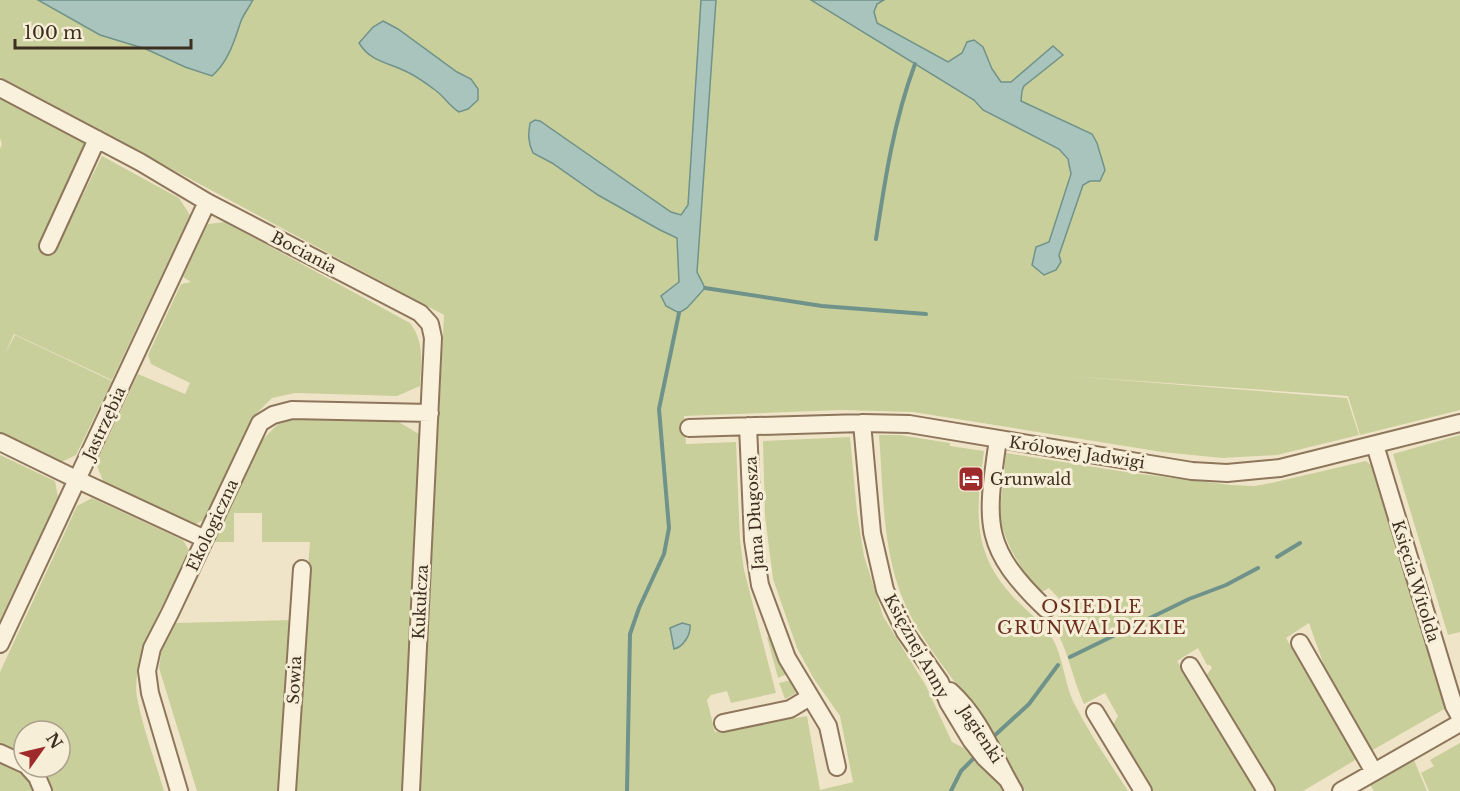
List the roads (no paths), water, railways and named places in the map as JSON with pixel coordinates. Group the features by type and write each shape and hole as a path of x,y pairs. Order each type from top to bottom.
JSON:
{"street":[{"name":"Bociania","path":"0,88 97,139 207,202 420,313 430,324 433,338 430,413"},
{"path":"48,246 97,139"},
{"name":"Jastrzębia","path":"0,644 207,202"},
{"name":"Ekologiczna","path":"179,791 150,693 147,671 152,648 260,423 273,415 292,410 430,413"},
{"name":"Kukułcza","path":"411,791 430,413"},
{"name":"Królowej Jadwigi","path":"689,428 862,423 909,424 1209,474 1259,472 1280,468 1460,423"},
{"name":"Księżnej Anny","path":"862,423 872,532 885,590 905,632 940,682"},
{"name":"Jana Długosza","path":"748,426 753,540 760,585 787,658 828,726 837,767"},
{"path":"998,439 989,503 994,539 1012,574 1046,609"},
{"path":"0,442 205,539"},
{"name":"Księcia Witolda","path":"1375,445 1454,706 1460,717"},
{"name":"Sowia","path":"287,791 302,569"},
{"path":"1300,643 1374,772"},
{"path":"1190,666 1266,791"},
{"name":"Jagienki","path":"940,682 956,696 983,731 1011,785"},
{"path":"723,723 790,709 810,697"},
{"path":"1095,712 1143,791"},
{"path":"1341,791 1460,723"}],"water":[{"path":"38,0 253,0 241,21 227,57 212,76 185,67 146,49 100,35"},
{"path":"701,0 716,0 697,272 705,288 687,308 679,313 666,306 661,296 679,282 677,238 598,195 552,163 533,153 529,142 529,131 530,123 535,120 540,121 671,212 681,215 688,205"},
{"path":"811,0 884,0 877,4 874,12 877,23 948,62 962,53 967,42 974,40 983,47 992,69 1001,82 1011,82 1053,46 1063,55 1024,86 1021,101 1092,134 1105,170 1100,181 1090,181 1083,185 1059,255 1061,262 1056,270 1044,275 1032,265 1036,247 1049,242 1071,174 1068,159 1059,149 983,110 974,100"},
{"path":"383,21 398,29 457,72 471,79 478,89 478,100 468,109 459,112 420,79 370,55 359,43 373,27"},
{"path":"682,623 690,625 689,633 683,643 674,649 670,628"}],"waterway":[{"path":"876,239 896,128 915,64"},
{"path":"705,288 822,306 926,314"},
{"path":"627,791 630,634 639,608 664,554 669,528 659,409 679,313"},
{"path":"1277,557 1300,543"},
{"path":"1070,657 1258,568"},
{"path":"993,737 1029,704 1058,665"},
{"path":"951,791 961,771 976,756"}],"place":[{"name":"Grunwald","path":"971,479"}],"district":[{"name":"OSIEDLE GRUNWALDZKIE","path":"1092,617"}]}
